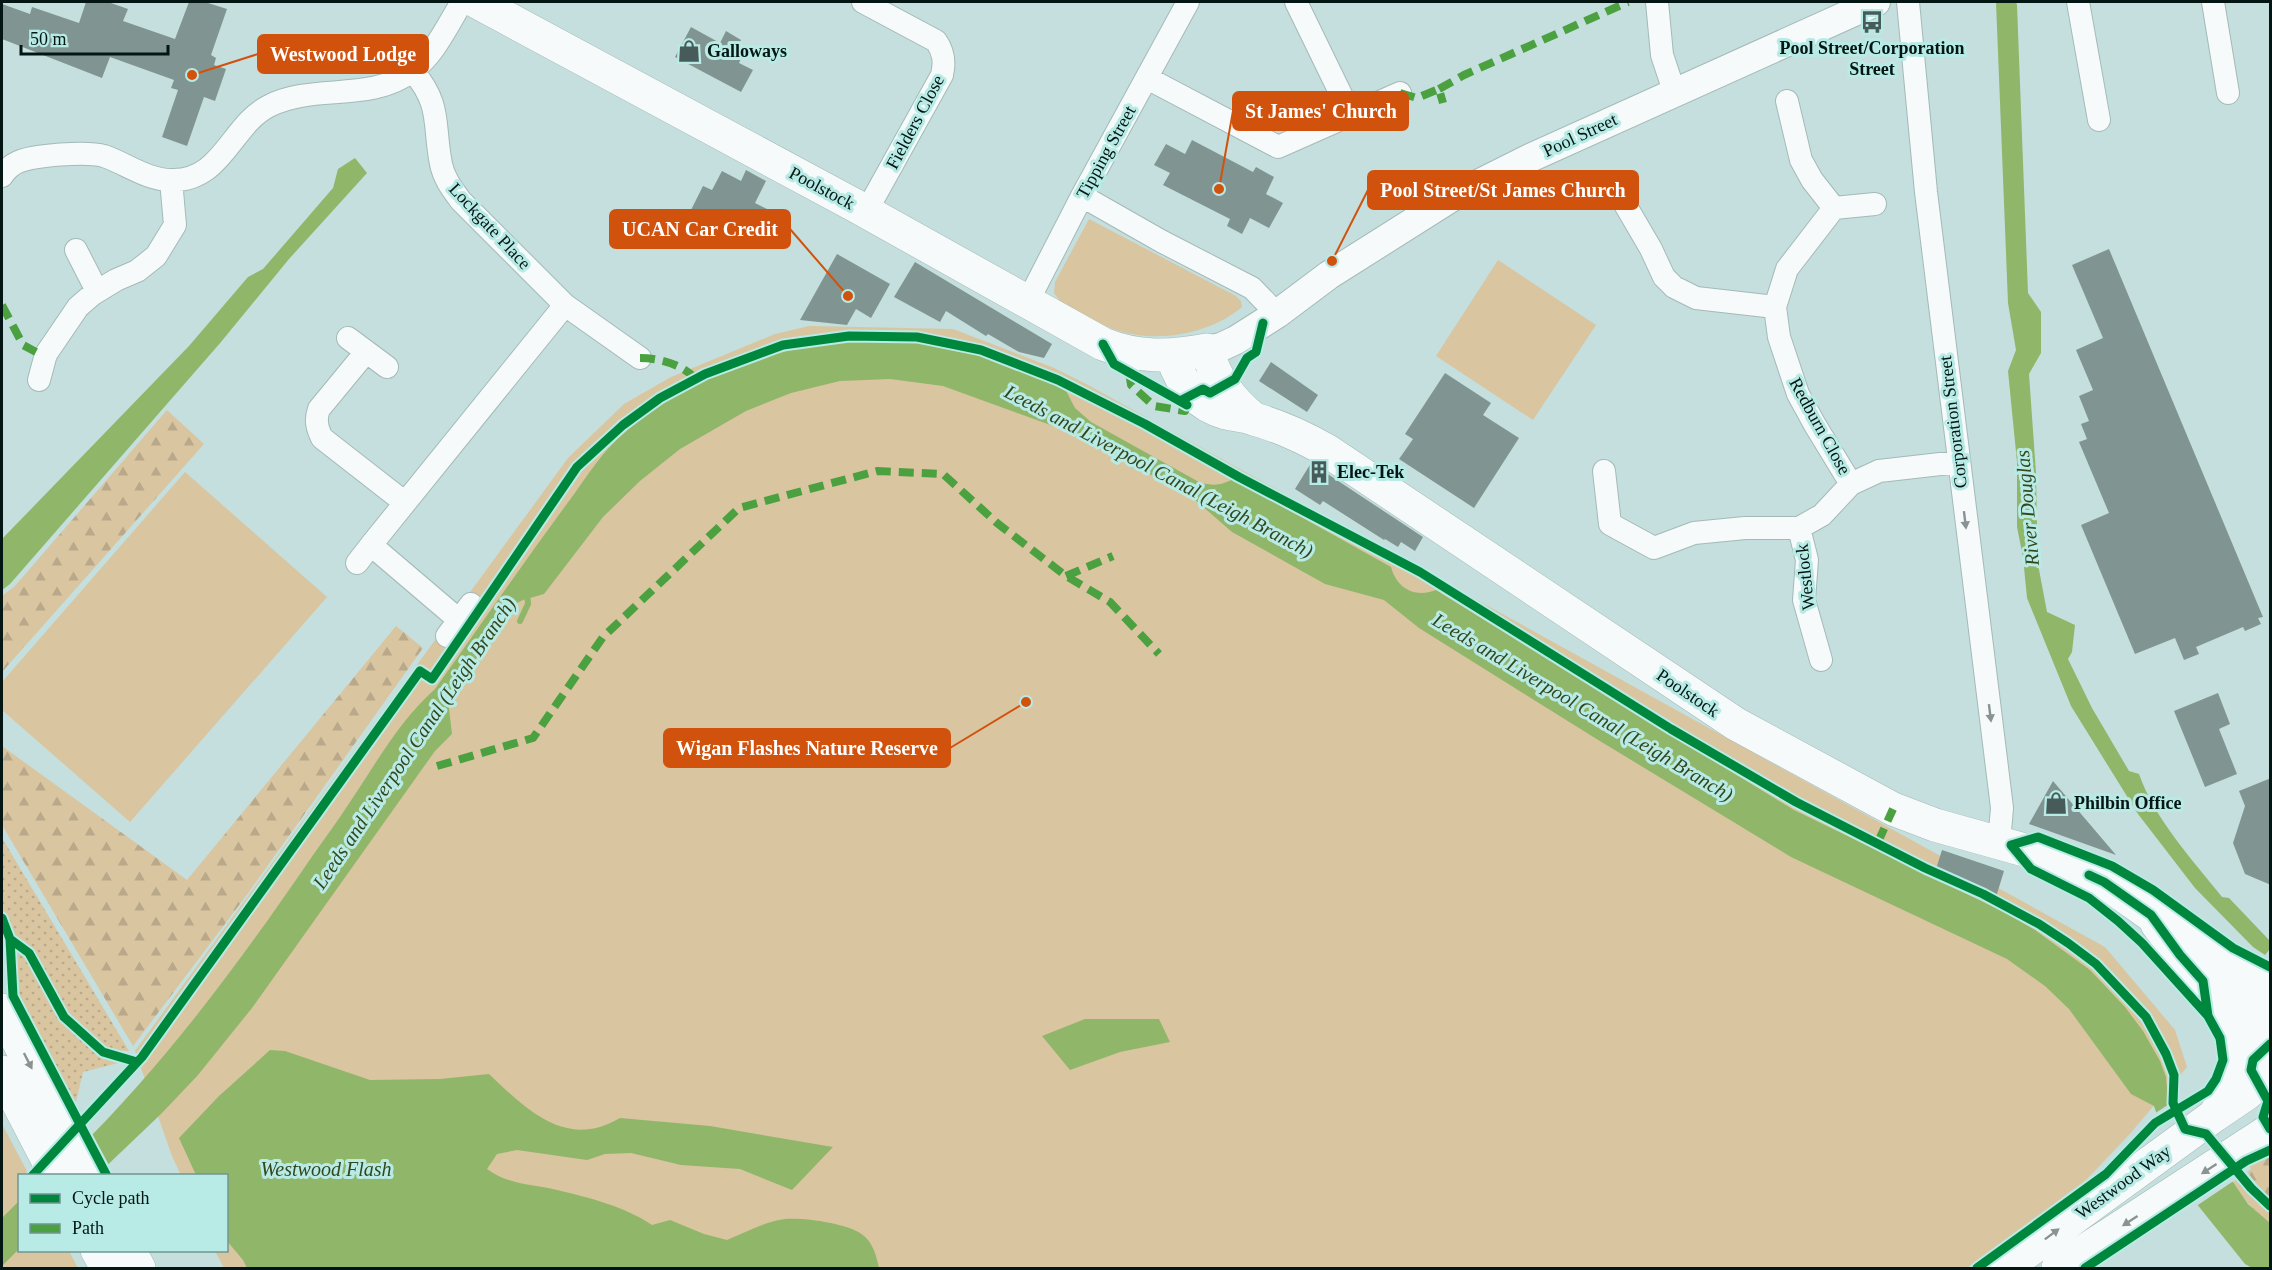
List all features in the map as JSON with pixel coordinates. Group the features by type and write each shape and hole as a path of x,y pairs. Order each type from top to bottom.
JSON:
{"main road":[{"name":"Poolstock","path":"477,2 514,10 1027,303 1117,349 1145,356 1172,356 1207,350 1215,374 1230,398 1253,418"},
{"name":"Poolstock","path":"1172,356 1183,384 1204,404 1224,412 1253,418 1292,433 1326,450 1736,724 1893,809 1935,825 1999,842 2057,861 2097,879 2151,915 2194,938 2212,953 2271,1020"},
{"name":"Poolstock","path":"2151,915 2180,955 2271,1061"},
{"path":"2212,953 2271,981"},
{"path":"2215,1115 2237,1062 2235,1034 2224,1006"},
{"path":"2,1010 44,1123 56,1174"},
{"path":"2,1072 86,1174"},
{"name":"Westwood Way","path":"2005,1269 2271,1074"},
{"name":"Westwood Way","path":"2058,1269 2271,1130"},
{"path":"98,1252 107,1269"},
{"path":"130,1252 139,1269"}],"street":[{"path":"2,176 8,168 20,161 80,153 100,155 121,162 151,177 171,180 188,179 219,160 252,119 267,107 282,100 313,94 381,87 399,80 431,55 462,2"},
{"name":"Fielders Close","path":"863,2 936,41 941,48 944,65 937,85 866,212"},
{"name":"Tipping Street","path":"1027,303 1082,196 1188,2"},
{"path":"1296,2 1351,115"},
{"path":"1657,2 1662,55 1674,92"},
{"name":"Pool Street","path":"1207,350 1236,340 1277,314 1329,275 1454,196 1530,158 1876,2"},
{"name":"Corporation Street","path":"1908,2 1926,192 2002,808 1999,842"},
{"path":"2078,2 2098,120"},
{"path":"2212,2 2228,93"},
{"name":"Lockgate Place","path":"413,70 433,101 441,164 447,182 461,201 565,305 640,357"},
{"path":"1147,78 1278,147 1400,93"},
{"path":"1787,101 1802,160 1812,180 1833,208 1875,204"},
{"path":"39,380 41,353 78,307 97,291 137,271 156,256 175,225 171,180"},
{"path":"1082,196 1161,241 1252,288 1277,314"},
{"path":"1623,201 1651,249 1664,277 1674,287 1696,298 1775,307"},
{"name":"Redburn Close","path":"1833,208 1787,269 1775,307 1779,337 1798,394 1851,483"},
{"path":"76,250 97,291"},
{"path":"459,620 364,554 565,305"},
{"path":"348,338 387,367"},
{"path":"366,352 319,409 316,417 318,432 322,438 404,502"},
{"path":"1604,471 1610,524 1654,548 1694,533 1745,528 1799,528 1822,515 1851,483 1879,471 1958,462"},
{"name":"Westlock","path":"1799,528 1807,560 1804,600 1821,660"}],"green space":[{"path":"1089,219 1236,296 1241,301 1242,307 1215,324 1200,330 1184,334 1151,336 1119,331 1097,322 1060,301 1054,293 1055,282"},
{"path":"1498,260 1596,325 1533,420 1436,356"},
{"path":"809,326 953,329 1054,368 1088,385 2105,947 2175,1030 2187,1067 2128,1136 2086,1180 1967,1268 224,1268 216,1252 228,1252 228,1174 181,1174 135,1051 568,458 624,404 671,377 775,334"},
{"path":"167,410 204,444 2,672 2,596 15,586"},
{"path":"185,472 327,597 130,822 2,710 2,682"},
{"path":"396,626 423,648 246,896 133,1046 2,825 2,746 187,880"},
{"path":"2,838 129,1051 109,1050 68,1014 31,951 13,937 2,907"},
{"path":"13,944 26,954 61,1020 103,1056 122,1062 83,1072 74,1110 17,1011"},
{"path":"2,1124 28,1174 18,1174 18,1252 70,1252 78,1268 2,1268"},
{"path":"2261,1158 2270,1158 2270,1200 2247,1172 2251,1169 2249,1165"},
{"path":"2238,1178 2270,1213 2270,1223 2241,1194 2233,1182"}],"water":[{"name":"River Douglas","path":"1996,2 2016,2 2017,5 2028,293 2041,312 2041,353 2029,374 2036,473 2037,528 2034,543 2047,612 2075,625 2072,652 2068,659 2092,708 2129,771 2139,774 2154,807 2175,838 2222,897 2229,898 2270,941 2270,949 2265,955 2253,947 2195,888 2138,814 2071,706 2027,598 2017,527 2017,462 2008,371 2016,350 2008,303"},
{"path":"355,158 367,173 289,259 221,342 10,584 2,590 2,539 189,346 248,277 263,269 333,188 338,169"},
{"name":"Leeds and Liverpool Canal (Leigh Branch)","path":"850,340 947,347 1000,362 1064,387 1075,408 1091,422 1199,482 1216,485 1233,479 1391,567 1398,581 1408,590 1421,593 1436,590 1794,810 2008,914 2035,930 2090,970 2125,1007 2143,1031 2160,1061 2166,1077 2168,1099 2184,1134 2233,1182 2248,1204 2270,1223 2270,1268 2252,1268 2245,1264 2196,1203 2170,1153 2154,1106 2131,1094 2069,1009 2045,986 2007,959 1791,857 1419,628 1384,600 1325,584 1232,532 1193,498 1081,436 943,386 890,379 840,381 791,393 746,411 680,449 640,481 603,517 544,594 513,605 448,700 452,734 435,751 252,1008 198,1075 162,1113 96,1174 74,1153 139,1084 229,974 341,816 399,728 435,689 589,472 609,448 647,415 701,383 760,359 820,344"},
{"path":"1085,1019 1159,1019 1170,1042 1120,1052 1070,1070 1042,1036"},
{"name":"Westwood Flash","path":"270,1050 285,1051 370,1080 440,1079 489,1074 533,1112 548,1122 565,1128 582,1130 600,1127 620,1118 710,1126 833,1147 792,1190 740,1169 681,1165 631,1153 605,1154 587,1160 517,1150 497,1154 487,1169 512,1181 606,1203 652,1225 670,1220 704,1234 727,1240 779,1220 832,1223 853,1229 864,1236 871,1244 879,1268 247,1268 228,1242 228,1174 196,1174 179,1138 219,1096"},
{"path":"18,1202 18,1250 2,1266 2,1218"}],"pier":[{"path":"2172,1102 2187,1132 2198,1136 2235,1180 2195,1207 2167,1154 2154,1114"},
{"path":"91,1132 110,1167 103,1174 99,1174 72,1151"}],"building":[{"path":"86,2 108,2 128,9 123,21 175,39 189,2 205,2 227,9 211,55 216,58 214,65 226,69 215,101 204,97 187,146 162,137 178,90 171,88 174,80 110,57 102,78 2,39 2,4 30,14 32,7 79,23"},
{"path":"691,27 720,43 726,31 741,40 736,50 743,54 739,63 753,70 741,92 675,57"},
{"path":"1192,140 1253,172 1256,167 1274,177 1266,194 1283,203 1269,228 1250,218 1242,234 1227,226 1230,219 1163,185 1170,173 1154,165 1166,144 1185,154"},
{"path":"746,170 766,181 755,203 779,215 765,243 710,215 696,242 679,234 703,186 712,190 722,171 741,181"},
{"path":"2109,249 2263,617 2258,618 2261,624 2245,631 2243,627 2196,647 2199,654 2184,660 2175,638 2135,654 2081,525 2109,513 2079,442 2087,439 2081,424 2089,421 2079,396 2093,390 2076,350 2103,338 2072,265"},
{"path":"837,254 890,284 871,318 856,309 847,325 800,320"},
{"path":"915,262 1052,344 1044,358 1019,352 988,334 986,336 946,311 940,322 894,297"},
{"path":"1271,362 1318,395 1307,412 1259,381"},
{"path":"1445,373 1491,403 1483,415 1519,438 1474,508 1399,459 1413,439 1405,434"},
{"path":"1311,463 1423,537 1415,551 1401,542 1398,547 1384,540 1323,501 1320,505 1295,489"},
{"path":"2218,693 2230,724 2219,729 2237,774 2205,787 2174,711"},
{"path":"2271,778 2271,885 2245,874 2233,843 2245,806 2239,791"},
{"name":"Philbin Office","path":"2053,781 2116,855 2029,824"},
{"path":"1942,850 2004,871 1996,897 1936,869"}],"waterway":[{"name":"Leeds and Liverpool Canal (Leigh Branch)","path":"520,621 528,604 527,592"}],"marked path":[{"path":"1439,89 1464,75 1628,2"},
{"path":"1400,93 1417,98 1439,89 1443,103"},
{"path":"2,305 23,345 36,352"},
{"path":"640,358 669,363 695,378"},
{"path":"1129,372 1131,385 1154,406 1185,411 1187,406"},
{"path":"437,766 533,738 603,637 739,508 877,471 943,474 997,523 1066,576 1110,602 1159,654"},
{"path":"1066,576 1113,556"},
{"path":"1878,842 1893,809"}],"cycle path":[{"path":"1180,401 1203,389 1210,393 1235,379 1247,358 1256,352 1263,323"},
{"path":"34,1174 142,1057 420,671 432,679 577,467 623,425 660,398 705,374 783,345 849,336 917,337 981,350 1058,380 1145,424 1239,477 1420,572 1671,729 1796,802 2039,924 2096,964 2146,1017 2166,1054 2174,1075 2173,1103 2185,1129 2206,1134 2251,1188 2270,1206"},
{"path":"1103,344 1114,364 1187,405"},
{"path":"1977,1268 2106,1174 2155,1123 2208,1091 2216,1079 2223,1060 2220,1038 2208,1016 2142,943 2089,898 2031,869 2011,845 2038,837 2112,866 2153,890 2233,948 2270,967"},
{"path":"2089,875 2104,882 2151,915 2180,955 2203,981 2208,1016"},
{"path":"2,918 10,939 13,996 106,1174"},
{"path":"10,939 29,953 64,1017 103,1052 137,1062"},
{"path":"2270,1044 2253,1060 2251,1070 2268,1101 2263,1117 2270,1129"},
{"path":"2085,1268 2246,1161 2270,1150"}],"place":[{"name":"Pool Street/Corporation Street","path":"1872,22"},
{"name":"Galloways","path":"689,51"},
{"name":"Westwood Lodge","path":"192,75"},
{"name":"St James' Church","path":"1219,189"},
{"name":"Pool Street/St James Church","path":"1332,261"},
{"name":"UCAN Car Credit","path":"848,296"},
{"name":"Elec-Tek","path":"1319,472"},
{"name":"Wigan Flashes Nature Reserve","path":"1026,702"},
{"name":"Philbin Office","path":"2056,803"}]}
